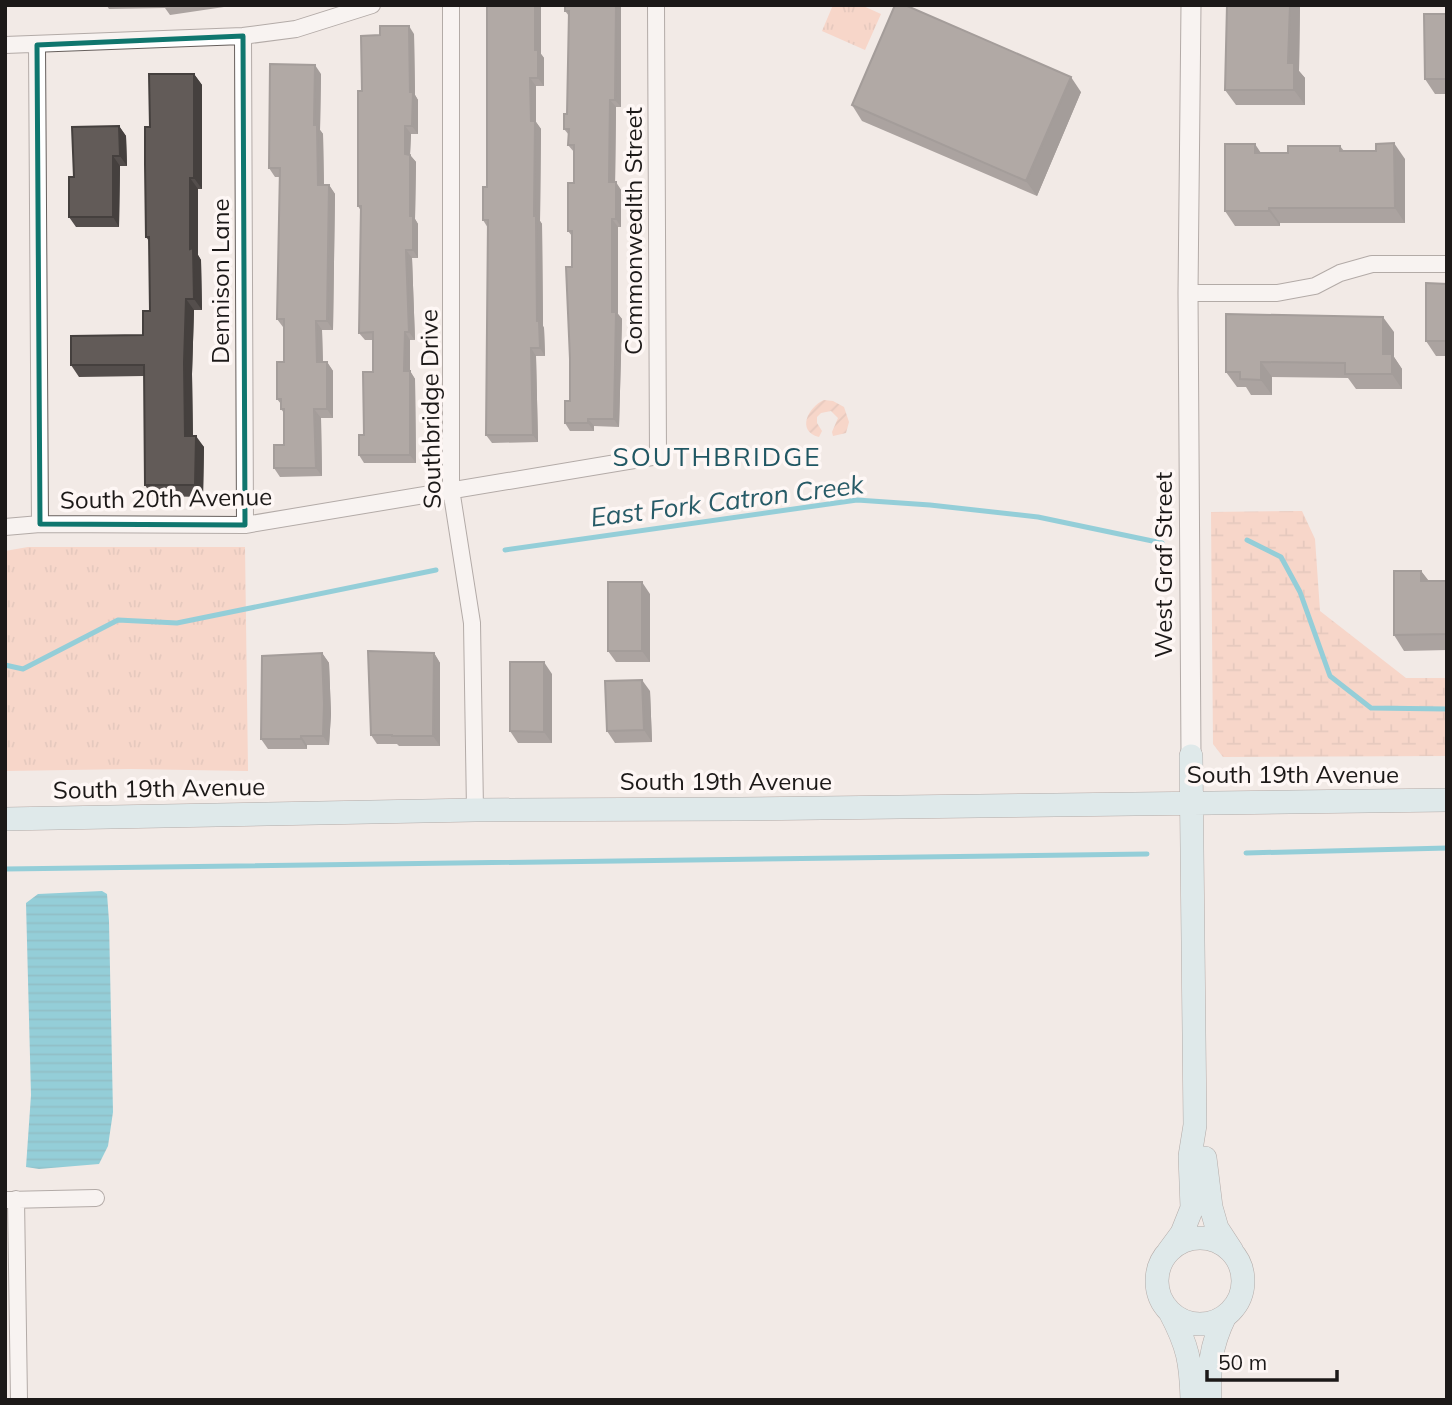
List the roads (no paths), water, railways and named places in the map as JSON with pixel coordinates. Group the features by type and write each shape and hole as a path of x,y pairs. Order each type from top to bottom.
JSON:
{"main road":[{"name":"West Graf Street","path":"1168,1252 1182,1233 1192,1208 1190,1156 1195,1125 1191,756"},
{"name":"South 19th Avenue","path":"5,818 475,810 1447,800"},
{"name":"West Graf Street","path":"1195,1125 1207,1165 1211,1207 1217,1228 1233,1252"},
{"path":"1168,1310 1195,1324 1206,1324 1233,1310 1242,1291 1242,1270 1233,1252 1225,1245 1206,1238 1185,1241 1168,1252 1159,1270 1159,1291 1168,1310 1184,1338 1188,1353 1192,1400"},
{"path":"1210,1400 1210,1354 1225,1316"}],"street":[{"path":"5,46 243,36 296,29 372,5"},
{"name":"Southbridge Drive","path":"451,5 451,489 472,623 475,810"},
{"name":"Commonwealth Street","path":"656,5 658,456"},
{"name":"West Graf Street","path":"1191,5 1188,293 1191,756"},
{"name":"Dennison Lane","path":"243,36 245,525"},
{"path":"37,45 40,523"},
{"path":"1188,293 1277,293 1315,286 1340,274 1372,264 1447,264"},
{"name":"South 20th Avenue","path":"5,527 40,523 245,525 658,456"},
{"path":"19,1400 11,1200 96,1198"}],"water":[{"path":"102,891 107,894 109,921 113,1112 108,1146 99,1164 39,1169 26,1167 31,1095 26,903 38,894"}],"waterway":[{"name":"East Fork Catron Creek","path":"505,550 857,500 1038,517 1162,543"},
{"name":"East Fork Catron Creek","path":"1247,540 1281,557 1300,592 1330,676 1371,708 1447,709"},
{"name":"East Fork Catron Creek","path":"5,665 23,669 118,620 177,623 436,570"},
{"path":"1246,853 1447,848"},
{"path":"5,869 1147,854"}],"district":[{"name":"SOUTHBRIDGE","path":"717,457"}]}
